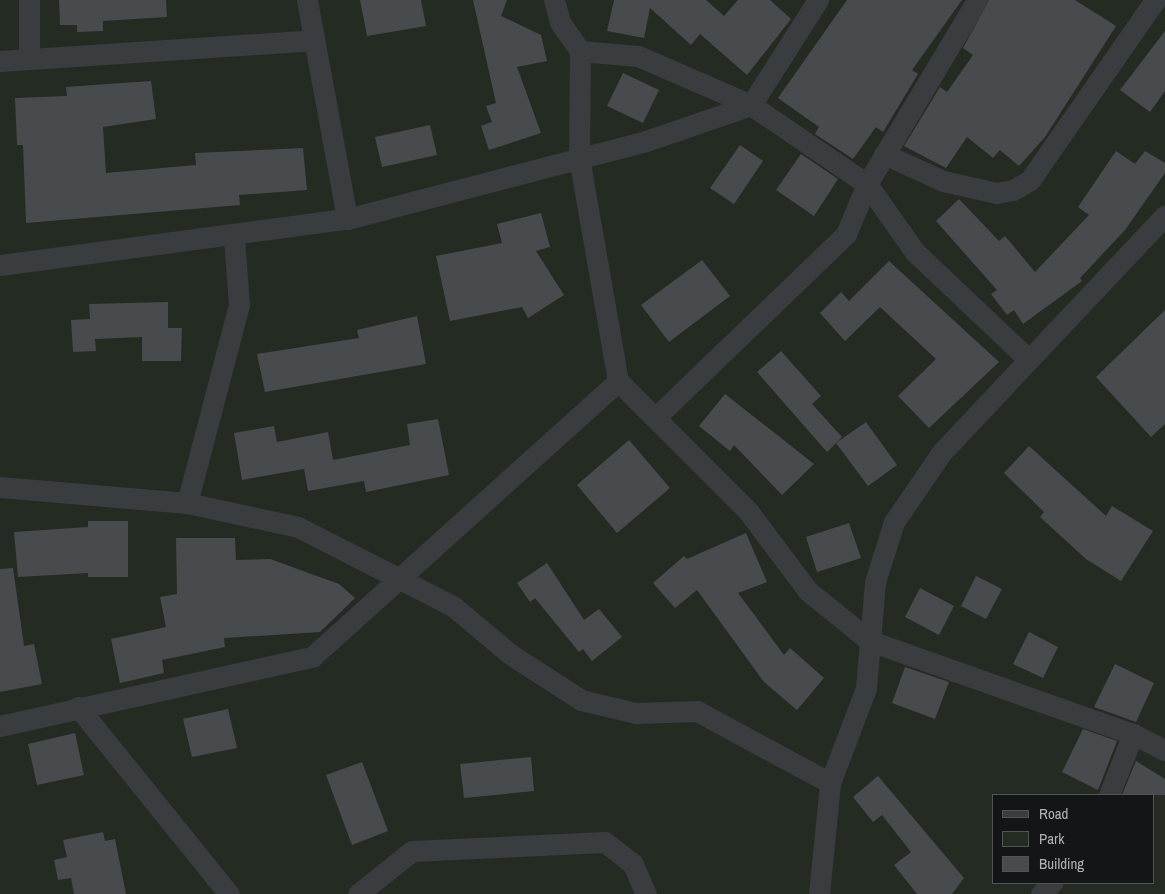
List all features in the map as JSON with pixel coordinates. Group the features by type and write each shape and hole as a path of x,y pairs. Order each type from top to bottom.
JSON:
{"street":[{"path":"29,0 29,58"},
{"path":"307,0 312,40 348,219"},
{"path":"554,0 560,22 580,51 579,158 618,381 748,510 808,591 870,641 1133,734 1165,750"},
{"path":"0,265 234,237 348,219 579,158 752,105 818,0"},
{"path":"656,417 846,234 867,184 977,0"},
{"path":"884,154 943,181 997,193 1013,190 1030,180 1155,0"},
{"path":"0,61 312,40"},
{"path":"580,51 638,56 752,105 867,184 915,252 1028,359"},
{"path":"819,894 830,783 866,688 876,582 894,522 942,452 1165,215"},
{"path":"186,503 239,305 234,237"},
{"path":"0,726 78,707 312,657 396,577 437,548 618,381"},
{"path":"0,487 186,503 298,527 454,607 510,654 581,700 636,713 696,711 830,783"},
{"path":"78,707 229,894"},
{"path":"1109,794 1133,734"},
{"path":"358,894 412,850 605,842 633,864 646,894"},
{"path":"1041,894 1051,884"}],"green space":[{"path":"0,0 1165,0 1165,894 0,894"}],"building":[{"path":"59,0 166,0 167,17 103,21 103,31 77,32 77,25 60,25"},
{"path":"360,0 421,0 426,26 367,36"},
{"path":"473,0 507,0 501,16 541,35 547,61 517,67 541,133 489,150 481,126 492,122 486,106 496,103"},
{"path":"614,0 706,0 724,16 738,0 770,0 791,19 747,75 700,34 691,45 650,8 644,38 607,31"},
{"path":"847,0 962,0 912,70 918,74 883,132 876,127 853,159 815,134 819,127 778,98"},
{"path":"989,0 1075,0 1116,26 1045,137 1019,166 1000,150 993,158 967,137 946,168 904,146 940,87 947,92 973,55 963,48"},
{"path":"1165,31 1165,91 1150,112 1120,90"},
{"path":"623,73 659,90 643,123 607,106"},
{"path":"151,81 156,119 103,127 106,173 196,165 195,153 303,148 307,190 239,195 240,205 26,223 23,145 17,145 15,98 67,96 66,87"},
{"path":"430,125 437,155 382,167 375,137"},
{"path":"740,145 763,161 734,204 710,188"},
{"path":"1116,151 1135,164 1145,151 1165,163 1165,173 1125,230 1080,278 1082,281 1023,324 1014,310 1007,315 991,294 997,290 936,221 959,199 999,241 1005,236 1035,272 1089,215 1078,207"},
{"path":"801,154 838,179 814,216 776,190"},
{"path":"541,213 550,247 536,251 564,295 528,318 522,307 450,321 436,256 502,243 497,224"},
{"path":"702,260 730,296 669,342 641,305"},
{"path":"889,261 999,362 929,428 898,396 936,359 880,307 845,341 820,313 841,292 849,301"},
{"path":"168,302 168,328 182,328 181,361 142,361 142,337 95,339 96,351 73,352 71,320 90,319 89,304"},
{"path":"1165,310 1165,424 1151,437 1096,377"},
{"path":"417,316 426,364 265,392 257,354 359,338 357,330"},
{"path":"781,351 821,396 812,404 842,437 827,452 757,372"},
{"path":"725,394 814,464 782,495 734,445 730,451 699,426"},
{"path":"438,419 449,475 366,492 364,481 308,491 304,469 242,480 234,433 274,426 277,442 328,432 333,460 410,445 407,424"},
{"path":"866,422 897,465 868,486 836,443"},
{"path":"629,440 670,488 617,533 577,485"},
{"path":"1029,446 1106,516 1112,506 1153,531 1121,581 1086,559 1040,517 1044,512 1004,473"},
{"path":"88,521 128,521 128,577 88,577 88,573 18,577 14,532 88,527"},
{"path":"849,523 861,558 817,572 806,537"},
{"path":"746,533 767,582 738,593 784,655 790,648 824,678 797,710 764,682 697,590 675,608 653,583 684,556 687,559"},
{"path":"176,538 235,538 236,560 270,559 339,584 355,598 320,632 224,638 225,647 162,660 164,673 120,683 111,639 166,627 160,597 177,594"},
{"path":"547,563 584,620 599,609 622,637 592,661 583,649 579,652 535,598 530,602 517,583"},
{"path":"13,568 24,646 34,644 42,684 0,692 0,569"},
{"path":"976,576 1002,589 986,619 961,606"},
{"path":"920,588 954,606 939,635 905,617"},
{"path":"1029,632 1058,647 1043,678 1013,664"},
{"path":"1115,664 1154,683 1136,722 1094,707"},
{"path":"905,667 949,682 935,719 892,703"},
{"path":"228,709 237,748 192,757 183,719"},
{"path":"1083,729 1117,741 1098,790 1062,772"},
{"path":"75,733 84,775 37,785 28,744"},
{"path":"531,757 534,791 464,798 460,764"},
{"path":"1136,761 1165,779 1165,795 1122,794"},
{"path":"362,762 388,831 352,845 326,775"},
{"path":"878,776 964,878 952,894 917,894 894,865 911,852 882,815 873,822 853,797"},
{"path":"103,832 105,841 115,839 126,894 74,894 71,878 58,880 54,860 67,857 63,840"}]}
